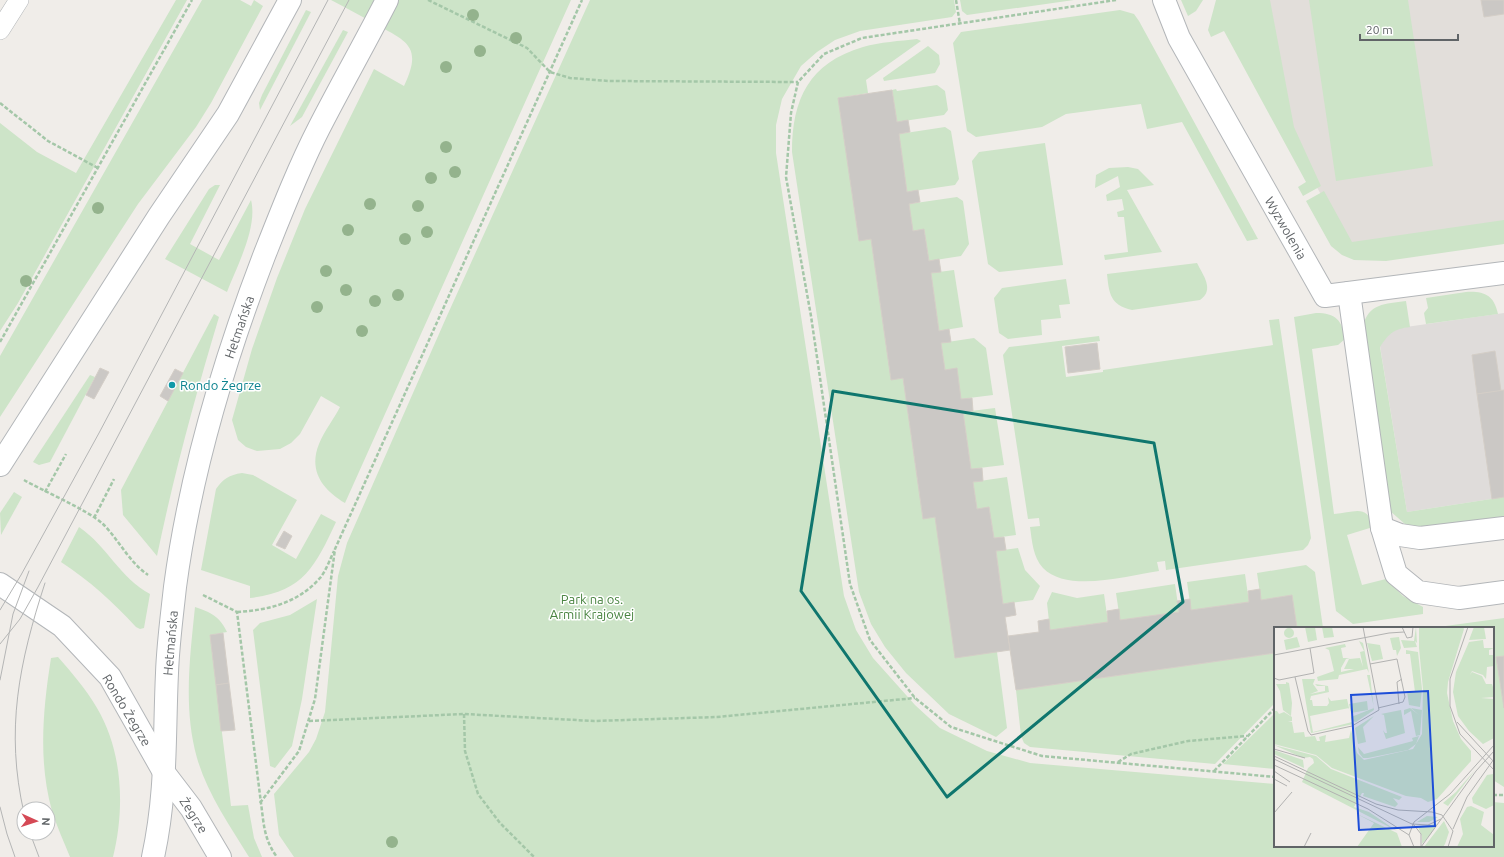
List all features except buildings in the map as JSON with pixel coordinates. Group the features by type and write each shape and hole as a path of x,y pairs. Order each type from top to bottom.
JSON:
{"street":[{"path":"0,465 159,216 228,114 289,0"},
{"name":"Hetmańska","path":"165,774 167,671 175,587 202,447 223,374 248,299 281,215 319,129 387,0"},
{"name":"Wyzwolenia","path":"1164,0 1179,38 1325,296 1504,273"},
{"path":"1349,293 1382,528 1396,574 1418,592 1459,598 1504,592"},
{"path":"1382,528 1400,535 1420,538 1504,528"},
{"name":"Rondo Żegrze","path":"0,584 62,626 110,677 165,774"},
{"path":"153,857 160,823 165,774"},
{"name":"Żegrze","path":"165,774 191,808 220,857"}],"lane":[{"path":"0,30 19,0"}],"path":[{"path":"0,342 192,0"},
{"path":"428,0 527,48 550,72 570,78 609,81 798,82"},
{"path":"237,612 270,608 287,602 305,592 321,577 335,549 582,0"},
{"path":"956,0 960,24"},
{"path":"1116,0 862,38 824,54 798,82 791,112 786,176 811,316 850,584 870,640 915,698 951,727 1042,756 1274,777"},
{"path":"0,103 48,141 98,168"},
{"path":"45,492 66,454"},
{"path":"94,518 114,479"},
{"path":"260,803 299,751 316,700 335,549"},
{"path":"309,721 464,714 617,721 717,717 915,698"},
{"path":"1214,771 1274,709"},
{"path":"464,714 465,752 478,794 500,823 534,857"},
{"path":"1117,763 1131,754 1188,741 1247,736"}],"highlighted area":[{"path":"833,391 1154,443 1183,602 947,797 801,591"}],"shaded area":[{"path":"1227,0 1504,0 1504,237 1356,257 1221,16"},
{"path":"1504,313 1504,497 1407,512 1380,346 1388,334 1399,328"}],"green space":[{"path":"176,0 187,0 18,303 0,331 0,123 37,152 76,173"},
{"path":"202,0 240,0 251,6 254,0 263,6 211,103 196,127 138,204 0,417 0,356"},
{"path":"331,0 571,0 345,503 324,486 315,463 316,454 321,439 340,407 321,396 300,434 291,443 280,449 257,451 246,447 238,440 232,420 252,349 277,278 305,209 374,69 404,86 412,63 412,54 409,48 397,36"},
{"name":"Park na os. Armii Krajowej","path":"590,0 954,0 956,12 952,17 860,31 835,40 817,52 801,66 782,99 776,125 776,153 844,596 856,630 873,658 915,705 940,728 987,751 1030,763 1274,784 1274,847 1494,847 1494,802 1504,803 1504,857 294,857 279,835 274,794 309,752 316,739 325,712 338,576 347,543 446,318"},
{"path":"960,0 1074,0 967,15 962,11"},
{"path":"1181,0 1203,0 1196,11 1188,16"},
{"path":"1216,0 1270,0 1294,127 1321,186 1303,196 1298,187 1306,182 1224,31 1211,37 1208,30"},
{"path":"1309,0 1408,0 1433,166 1336,181"},
{"path":"306,10 311,12 260,110 259,103 262,95"},
{"path":"1120,10 1134,14 1139,21 1258,239 1247,241 1182,122 1147,129 1141,104 1066,114 1042,127 976,137 967,131 953,43 961,32"},
{"path":"343,30 348,32 302,117 290,126"},
{"path":"917,39 921,41 866,80 868,93 838,98 859,240 871,239 891,379 903,378 923,518 935,517 997,652 1007,728 996,737 949,714 906,673 885,647 871,624 859,592 792,152 793,133 800,100 807,86 817,73 829,63 844,54 863,47"},
{"path":"928,46 939,55 940,64 935,73 884,81 883,78"},
{"path":"937,85 945,91 948,110 944,115 897,122 892,90 896,89 897,91"},
{"path":"945,127 951,131 959,179 955,185 907,192 899,134"},
{"path":"1045,143 1063,265 999,272 988,264 972,161 979,152"},
{"path":"1128,167 1138,169 1154,185 1127,190 1162,252 1105,260 1104,255 1128,252 1124,217 1118,217 1117,212 1124,210 1122,199 1107,201 1106,195 1120,187 1118,176 1095,188 1096,175 1109,168"},
{"path":"215,185 220,185 190,244 219,260 251,200 252,222 249,234 241,259 227,292 165,259 209,189"},
{"path":"1324,191 1352,242 1504,220 1504,244 1386,261 1354,260 1342,255 1331,246 1306,201"},
{"path":"957,197 963,201 969,244 961,256 929,261 924,229 913,231 909,204"},
{"path":"1197,263 1205,277 1207,287 1207,292 1200,300 1132,310 1119,305 1112,297 1110,292 1107,274"},
{"path":"954,270 963,327 939,331 931,273"},
{"path":"1066,279 1070,304 1059,305 1061,318 1041,320 1042,335 1008,339 999,333 994,298 1002,288"},
{"path":"1466,292 1478,292 1491,298 1498,314 1426,324 1424,313 1428,308 1426,298"},
{"path":"1406,301 1410,327 1392,332 1380,347 1407,512 1504,497 1504,519 1420,530 1406,525 1389,510 1363,327 1365,319 1373,309 1384,304"},
{"path":"1316,313 1329,314 1337,319 1340,322 1344,332 1345,339 1338,345 1312,349 1334,514 1359,511 1367,515 1371,520 1373,527 1347,535 1362,585 1386,579 1403,596 1423,607 1423,614 1353,624 1336,611 1294,317"},
{"path":"214,314 219,317 185,436 170,495 157,556 123,515 121,490"},
{"path":"1279,319 1311,538 1308,545 1303,550 1166,570 1165,561 1157,562 1159,571 1098,581 1067,580 1054,576 1043,568 1035,554 1030,527 1040,526 1039,518 1028,519 1003,355 1009,347 1099,336 1100,341 1062,346 1066,377 1103,372 1103,370 1273,345 1269,320"},
{"path":"974,338 986,348 993,395 961,399 945,370 941,343"},
{"path":"90,375 95,377 50,462 39,465 33,462"},
{"path":"995,408 1004,465 971,469 963,412"},
{"path":"242,473 253,475 297,500 272,545 296,559 321,514 336,522 314,564 305,575 283,590 268,595 250,598 250,586 201,570 216,489 227,478"},
{"path":"1007,477 1016,535 994,538 989,508 977,509 973,482"},
{"path":"14,492 22,497 1,535 0,513"},
{"path":"79,527 98,543 130,579 150,594 144,628 140,629 136,627 101,592 61,562"},
{"path":"1018,548 1025,570 1040,586 1033,600 1003,604 996,551"},
{"path":"1306,565 1315,572 1323,627 1297,627 1292,595 1261,600 1257,573"},
{"path":"1245,574 1249,602 1191,610 1187,582"},
{"path":"1175,584 1179,612 1120,620 1116,593"},
{"path":"1052,592 1077,598 1104,594 1108,622 1050,630 1047,603"},
{"path":"317,599 302,699 292,746 275,768 270,766 253,630 260,623 290,615"},
{"path":"195,607 206,611 218,619 227,632 210,635 231,806 248,805 254,838 262,857 249,857 213,797 201,771 197,758 190,721 189,702 190,663"},
{"path":"1504,618 1504,656 1496,657 1504,708 1504,787 1494,781 1494,627 1438,627"},
{"path":"1274,653 1274,704 1215,764 1030,747 1024,743 1021,736 1016,690"},
{"path":"58,657 79,681 97,708 106,725 112,743 117,762 120,800 117,839 113,857 70,857 56,823 56,801 50,801 43,754 44,716 51,658"},
{"path":"1274,714 1274,769 1223,764"}],"tram line":[{"path":"0,610 21,575 99,433 328,0"},
{"path":"0,644 20,619 38,587 349,0"},
{"path":"0,680 13,614 29,571"},
{"path":"22,801 18,783 15,725 18,697 28,641 45,583"},
{"path":"0,807 15,857"},
{"path":"33,841 39,857"}],"place":[{"name":"Rondo Żegrze","path":"172,385"}]}
